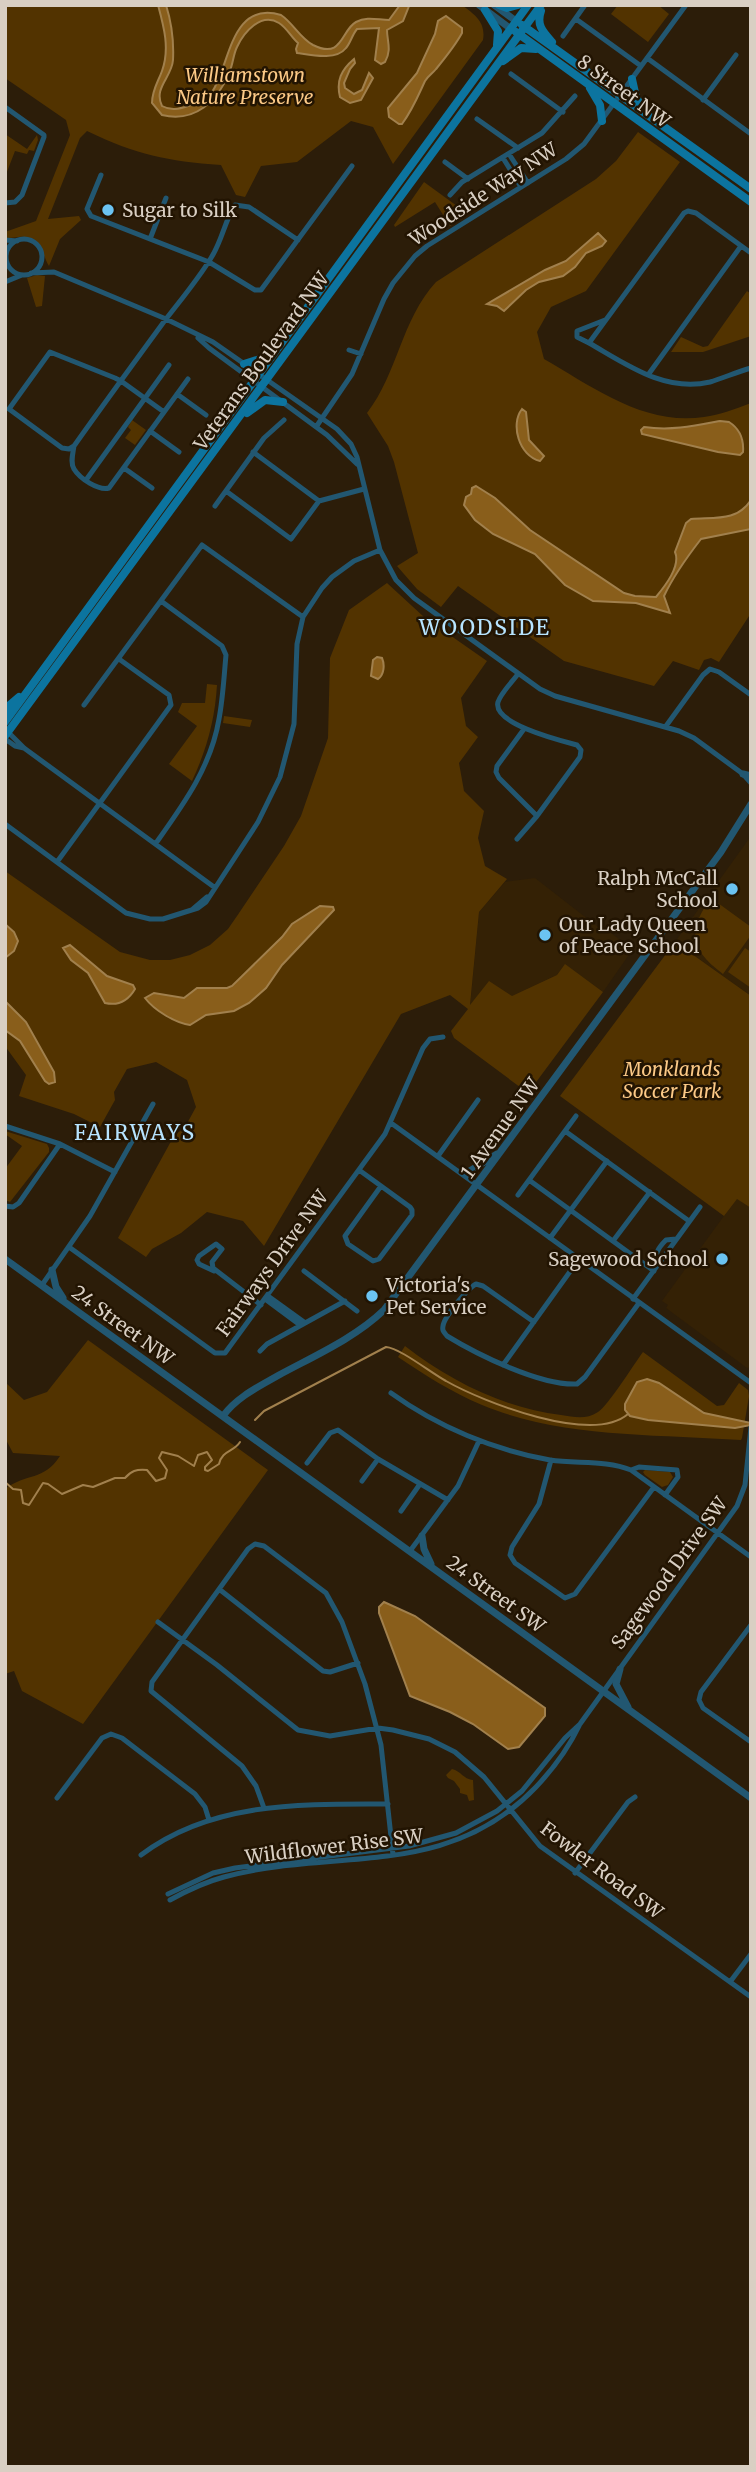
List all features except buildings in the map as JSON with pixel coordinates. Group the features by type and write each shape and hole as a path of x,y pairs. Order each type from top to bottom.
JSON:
{"main road":[{"path":"496,5 507,8 518,5"},
{"name":"Veterans Boulevard NW","path":"5,722 528,5"},
{"path":"542,5 538,17 540,28 558,50"},
{"name":"Veterans Boulevard NW","path":"6,734 542,5"},
{"path":"482,8 498,31 499,40 493,53"},
{"name":"8 Street NW","path":"514,25 558,50 751,189"},
{"name":"8 Street NW","path":"522,31 540,50 751,202"},
{"path":"498,64 521,48 540,50"},
{"path":"632,79 636,97 646,113"},
{"path":"586,83 599,103 602,121"},
{"path":"244,364 260,359 285,338"},
{"path":"234,424 265,400 283,402"},
{"path":"5,709 34,684"}],"street":[{"name":"8 Street NW","path":"496,5 514,25"},
{"path":"563,36 585,5"},
{"name":"Woodside Way NW","path":"316,427 345,387 393,283 415,256 576,152 602,121 686,5"},
{"name":"8 Street NW","path":"482,8 514,25"},
{"path":"576,19 641,66"},
{"path":"704,100 736,55"},
{"path":"647,58 751,134"},
{"path":"511,74 563,112"},
{"path":"450,195 458,185 542,133 575,96"},
{"path":"5,107 44,137 22,195 15,202 5,203"},
{"path":"477,119 518,148"},
{"path":"506,156 524,185"},
{"path":"445,162 468,179"},
{"path":"101,175 88,213 94,218 209,262 256,290 261,290 352,166"},
{"path":"150,239 166,198"},
{"path":"164,412 121,381 50,352 9,409 62,448 69,449 74,446 121,381 166,319 209,262 222,239 235,205 249,207 298,240"},
{"path":"589,343 684,213 696,213 751,253"},
{"path":"5,240 34,243 54,272"},
{"path":"17,241 9,248 6,257 5,280 28,274 54,272 166,319 213,342 244,364 256,377"},
{"path":"648,375 741,246"},
{"path":"6,257 12,271 28,274 39,267 41,255"},
{"path":"605,320 577,331 577,337 648,375 671,383 698,384 751,368"},
{"path":"195,335 209,348 322,418 346,438 354,451 380,550 396,580 414,598 517,674 555,696 666,726 694,738 749,778"},
{"path":"349,350 361,354"},
{"path":"86,480 169,365"},
{"path":"74,446 72,466 75,471 98,488 107,489 188,379"},
{"path":"265,383 283,402 357,464"},
{"path":"177,394 206,415"},
{"path":"215,506 253,452 270,431 284,420"},
{"path":"150,431 179,452"},
{"path":"253,452 319,501"},
{"path":"124,468 152,488"},
{"path":"226,491 291,539 319,501 364,489"},
{"path":"84,705 202,545 303,617"},
{"path":"5,824 126,913 163,919 193,909 207,897 258,822 279,776 294,724 297,644 303,617 332,577 354,561 380,550"},
{"path":"156,843 191,792 208,758 219,719 226,655 222,646 161,601"},
{"path":"57,862 172,705 169,695 119,659"},
{"path":"666,726 710,669 719,672 751,695"},
{"path":"517,674 498,703 502,713 524,729 577,745 581,750 580,757 517,839"},
{"path":"524,729 497,766 496,772 537,816"},
{"path":"6,734 214,887"},
{"name":"1 Avenue NW","path":"223,1416 240,1398 376,1318 395,1298 721,852 751,804"},
{"name":"Fairways Drive NW","path":"69,1247 219,1354 227,1352 391,1123 423,1048 430,1039 443,1037"},
{"path":"438,1156 478,1100"},
{"path":"42,1285 90,1216 153,1104"},
{"path":"518,1195 576,1116"},
{"path":"391,1123 751,1383"},
{"path":"5,1126 60,1144 115,1172"},
{"path":"565,1131 690,1221"},
{"path":"5,1206 13,1207 19,1203 60,1144"},
{"path":"465,1174 504,1150"},
{"path":"550,1238 607,1161"},
{"path":"359,1170 410,1207 412,1212 379,1259 373,1261 348,1244 345,1236 381,1186"},
{"path":"529,1180 654,1271"},
{"path":"613,1241 649,1192"},
{"path":"534,1322 480,1284 470,1287 444,1321 443,1329 447,1336 503,1365 537,1376 577,1384 585,1377 700,1206"},
{"path":"215,1271 212,1262 222,1250 216,1244 199,1256 199,1264 265,1300 302,1324"},
{"name":"24 Street NW","path":"5,1259 223,1416"},
{"path":"503,1365 579,1259"},
{"path":"52,1270 56,1287 65,1302"},
{"path":"304,1271 357,1311"},
{"path":"260,1352 267,1344 345,1301"},
{"path":"391,1394 479,1441 551,1460 615,1465 631,1470 751,1557"},
{"name":"24 Street SW","path":"223,1416 751,1798"},
{"name":"Sagewood Drive SW","path":"604,1690 718,1534 742,1496 747,1474 751,1427"},
{"path":"307,1464 335,1430 448,1500"},
{"path":"410,1551 466,1472 479,1441"},
{"path":"362,1481 378,1459"},
{"path":"551,1460 539,1504 512,1547 510,1555 515,1563 565,1598 575,1594 654,1487"},
{"path":"631,1470 639,1467 677,1470 678,1477 665,1495"},
{"path":"401,1511 421,1484"},
{"path":"422,1536 424,1549 433,1567"},
{"path":"264,1808 257,1786 242,1766 151,1691 152,1682 251,1546 264,1546 326,1593 336,1610 358,1663 378,1728 393,1855"},
{"path":"219,1589 323,1671 330,1672 358,1663"},
{"name":"Fowler Road SW","path":"158,1622 298,1730 330,1736 378,1728 415,1735 444,1745 476,1769 540,1846 751,1997"},
{"path":"750,1739 703,1707 699,1700 701,1692 751,1625"},
{"path":"620,1669 616,1684 630,1710"},
{"name":"Wildflower Rise SW","path":"580,1724 565,1738 527,1785 506,1804 456,1833 424,1843 235,1868 189,1882 169,1897 225,1877 442,1847 489,1825 511,1810 548,1773 604,1690"},
{"path":"57,1798 102,1738 111,1734 122,1738 195,1794 205,1807 209,1820"},
{"path":"575,1873 628,1802 635,1797"},
{"path":"141,1854 166,1838 209,1820 264,1808 388,1804"},
{"path":"730,1982 751,1954"}],"shaded area":[{"path":"158,5 166,5 173,46 172,66 161,88 160,100 162,106 172,109 195,104 212,92 234,38 251,17 264,13 281,15 308,42 323,49 330,49 340,42 356,22 368,19 389,20 400,5 409,6 403,21 387,30 388,53 385,62 381,64 375,60 379,28 357,29 342,52 323,56 297,53 298,43 282,25 272,20 260,22 240,41 224,83 212,101 195,113 174,117 162,115 152,103 166,54"},
{"path":"446,16 462,28 462,33 426,79 409,113 402,124 399,124 389,117 388,108 417,73 438,21"},
{"path":"354,59 355,63 344,83 345,88 354,94 362,90 369,73 373,78 361,100 350,103 340,97 339,81 346,67"},
{"path":"598,233 606,241 602,246 586,253 575,267 563,276 539,282 526,290 504,311 487,304 545,270 566,261"},
{"path":"522,409 526,412 529,440 544,456 540,461 527,453 519,439 517,423"},
{"path":"729,422 739,431 743,447 740,455 642,434 641,430 644,427 673,428"},
{"path":"476,486 495,498 530,530 624,593 635,596 656,597 664,587 674,569 675,552 686,523 691,519 732,515 751,500 751,529 701,539 664,596 670,613 636,603 593,601 565,585 535,554 493,534 475,520 464,505 466,497"},
{"path":"382,658 384,667 378,679 371,676 373,660"},
{"name":"Ralph McCall School","path":"751,836 751,996 675,942"},
{"name":"Our Lady Queen of Peace School","path":"535,878 598,927 601,926 626,944 635,946 603,992 565,965 557,975 511,997 470,1007 479,912 505,882"},
{"path":"320,906 333,907 334,910 282,965 266,988 249,1003 234,1011 206,1015 190,1025 165,1015 145,998 154,993 184,998 197,988 232,986 292,924"},
{"path":"5,924 14,932 18,941 14,951 5,958"},
{"path":"70,945 107,976 133,985 135,989 118,1003 105,1003 88,973 71,960 63,948"},
{"path":"5,1001 26,1022 54,1072 55,1082 49,1084 45,1081 20,1041 5,1030"},
{"name":"Sagewood School","path":"737,1198 751,1208 751,1367 747,1368 666,1308 668,1305 662,1301"},
{"path":"647,1379 659,1383 704,1413 751,1425 735,1428 630,1416 625,1410 625,1404 637,1382"},
{"path":"384,1602 415,1616 545,1708 545,1716 519,1747 508,1749 473,1724 410,1696 379,1613 379,1607"}],"green space":[{"name":"Williamstown Nature Preserve","path":"5,5 462,5 483,28 483,40 393,164 373,127 351,121 297,162 261,166 245,197 236,195 221,165 152,156 87,131 80,138 48,219 79,216 81,220 60,239 49,266 35,240 23,237 8,238 5,237 5,232 36,221 70,135 66,120 5,78"},
{"path":"618,5 658,5 669,14 648,42 611,14"},
{"path":"638,132 680,162 586,291 551,307 537,332 544,359 600,392 640,410 661,416 704,417 751,403 751,613 719,662 711,658 704,660 699,670 673,661 654,686 564,661 458,586 441,607 417,589 397,566 418,553 394,462 388,446 367,413 386,381 415,313 436,282 596,179 616,161"},
{"path":"5,134 27,149 37,135 38,140 34,151 29,150 27,154 15,151 5,177"},
{"path":"424,182 457,206 465,217 450,226 435,202 395,227"},
{"path":"45,276 42,306 36,307 27,278"},
{"path":"747,291 751,294 751,336 703,352 671,352 681,337 703,347 708,346"},
{"path":"132,420 146,430 135,445 125,438 131,430 128,427"},
{"path":"387,583 424,617 487,661 461,698 466,726 478,737 459,763 464,791 484,811 478,838 485,866 507,879 479,912 470,1005 489,981 512,996 557,975 565,964 603,992 528,1093 454,1038 451,1031 468,1009 450,995 401,1014 264,1246 243,1221 207,1212 181,1233 152,1249 146,1257 118,1238 175,1134 184,1129 196,1107 187,1080 156,1062 127,1069 114,1092 115,1100 100,1127 74,1114 19,1096 26,1075 5,1046 5,871 120,952 150,960 170,960 190,955 210,945 228,929 301,816 328,738 330,658 349,610"},
{"path":"207,684 217,685 214,710 206,746 192,781 169,764 197,726 178,712 182,703 205,703"},
{"path":"224,716 252,720 250,727 223,723"},
{"path":"711,898 751,927 751,935 723,974 704,957 696,939 698,920"},
{"name":"Monklands Soccer Park","path":"675,942 751,996 751,1208 737,1199 724,1216 560,1096"},
{"path":"745,948 751,952 751,988 728,972"},
{"path":"5,1131 47,1144 49,1148 49,1152 10,1202 5,1200 5,1169 22,1146 5,1134"},
{"path":"88,1340 268,1470 83,1724 22,1691 14,1671 5,1674 5,1489 48,1469 60,1456 13,1453 5,1438 5,1382 24,1400 47,1392"},
{"path":"405,1346 440,1371 478,1391 519,1406 571,1417 589,1416 598,1412 643,1352 717,1406 724,1405 739,1383 748,1390 742,1438 609,1433 544,1424 512,1416 449,1389 398,1357"},
{"path":"645,1470 670,1472 673,1477 668,1485 662,1487 645,1475"},
{"path":"452,1769 473,1780 474,1800 469,1801 467,1795 460,1793 454,1781 448,1778 446,1775"}],"waterway":[{"path":"255,1420 264,1411 386,1347 416,1361 463,1390 537,1417 590,1425 611,1422 628,1414"},
{"path":"5,1482 13,1489 21,1490 23,1503 29,1505 43,1483 62,1494 83,1485 93,1487 115,1478 125,1478 137,1470 147,1470 156,1481 165,1478 167,1470 159,1458 162,1452 178,1456 194,1466 198,1455 207,1452 212,1460 205,1467 208,1471 219,1464 223,1456 240,1442"}],"place":[{"name":"Sugar to Silk","path":"108,210"},
{"name":"Ralph McCall School","path":"732,889"},
{"name":"Our Lady Queen of Peace School","path":"545,935"},
{"name":"Sagewood School","path":"722,1259"},
{"name":"Victoria's Pet Service","path":"372,1296"}],"district":[{"name":"WOODSIDE","path":"485,627"},
{"name":"FAIRWAYS","path":"135,1132"}]}
